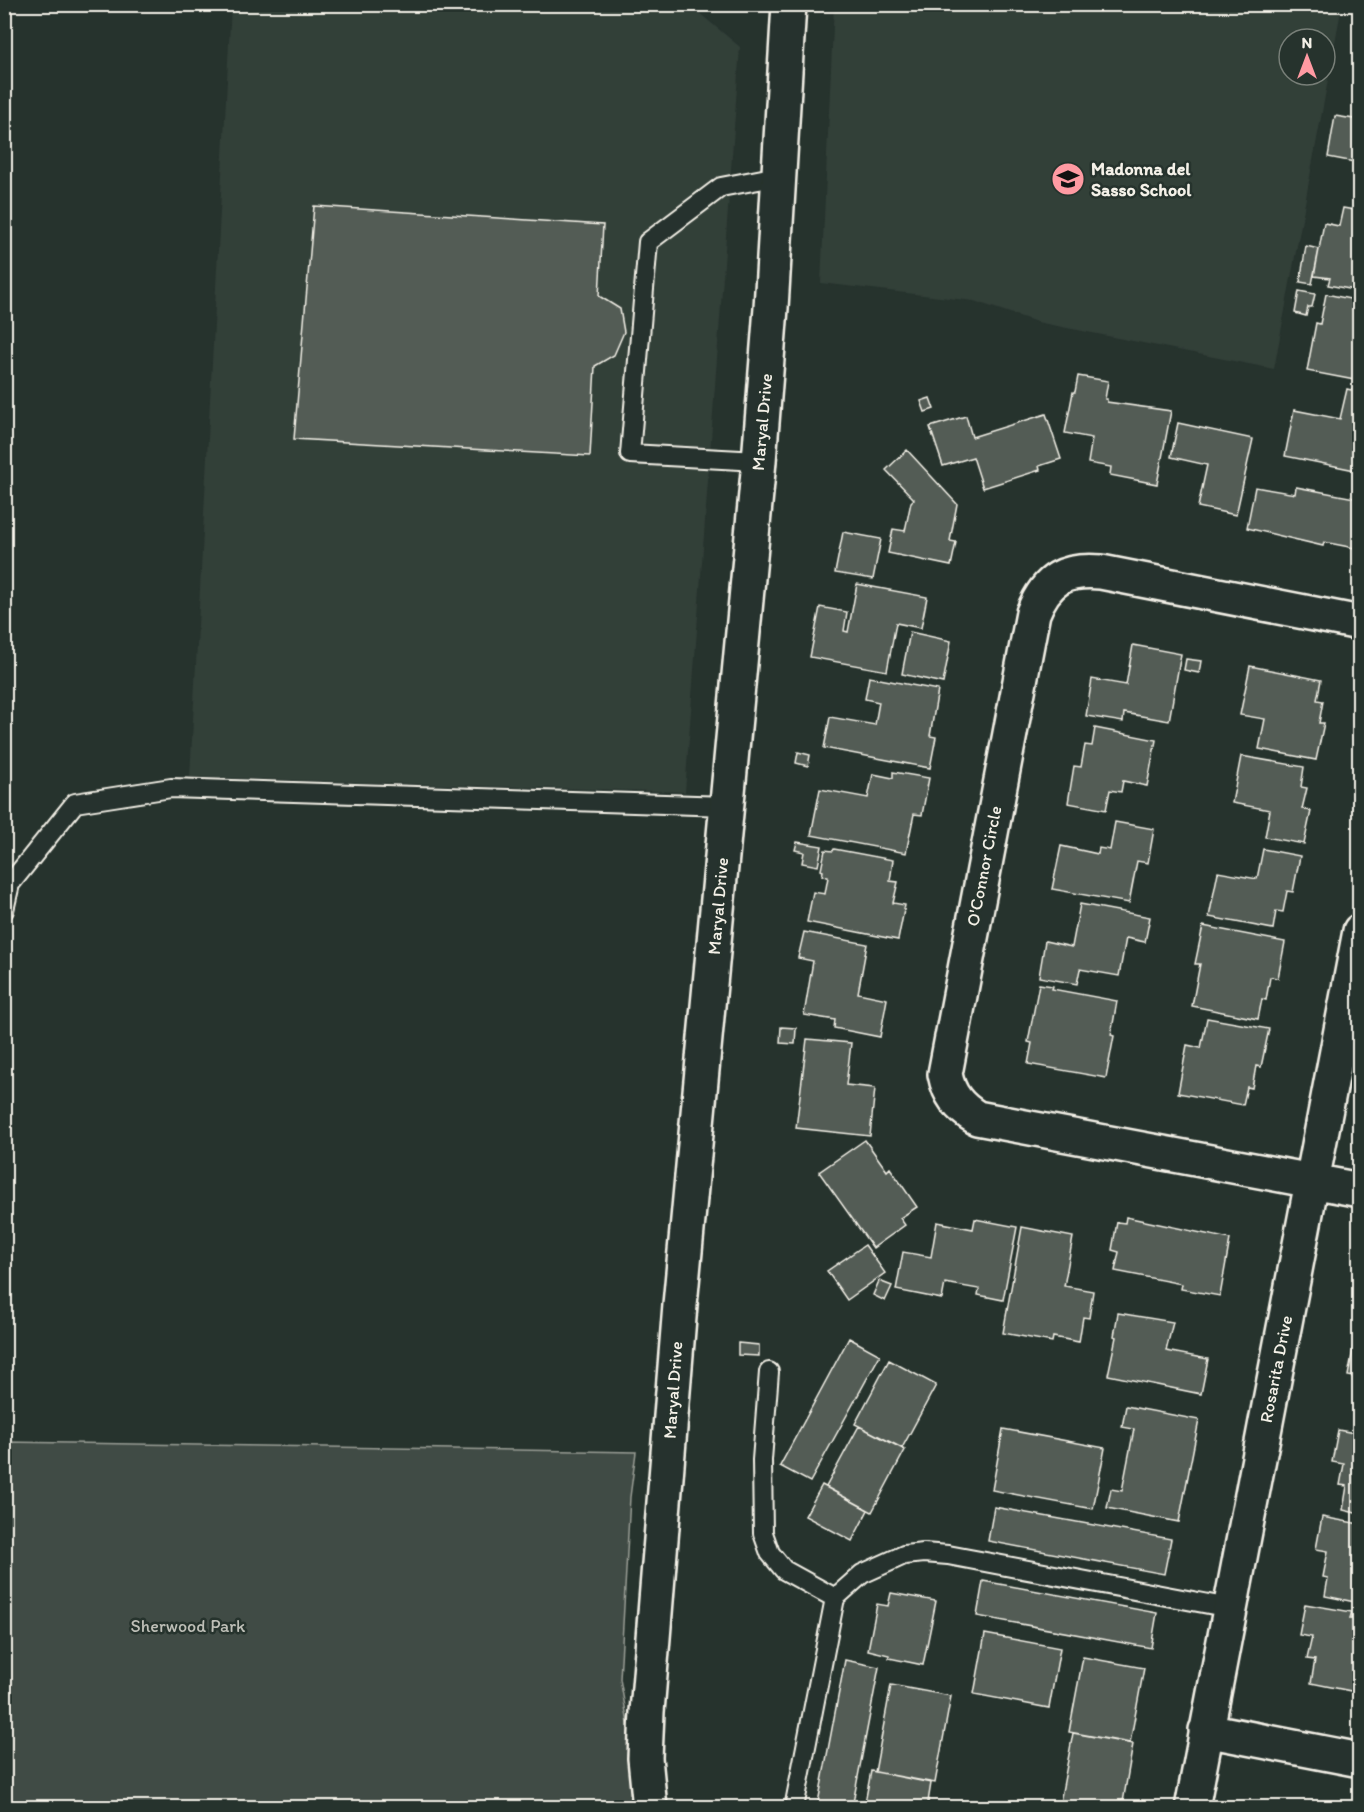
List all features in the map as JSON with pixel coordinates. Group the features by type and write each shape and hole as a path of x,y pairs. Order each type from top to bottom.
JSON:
{"street":[{"name":"Maryal Drive","path":"650,1808 645,1758 647,1712 680,1305 759,461 771,308 789,4"},
{"name":"O'Connor Circle","path":"1359,623 1101,572 1073,572 1062,576 1045,591 1033,613 945,1074 948,1088 955,1100 964,1110 977,1118 1359,1190"},
{"name":"Rosarita Drive","path":"1192,1808 1359,931"},
{"path":"1206,1730 1359,1760"}],"lane":[{"path":"759,461 630,454 648,242 721,187 779,177"},
{"path":"4,910 10,884 75,803 171,788 727,806"},
{"path":"769,1372 762,1460 763,1533 771,1552 784,1570 835,1598"},
{"path":"794,1808 835,1598 862,1574 904,1555 924,1553 948,1555 1230,1608"}],"shaded area":[{"path":"592,4 698,12 740,47 685,792 190,777 231,5"},
{"name":"Madonna del Sasso School","path":"834,5 1342,5 1337,32 1337,27 1277,27 1277,87 1327,87 1274,369 1037,322 974,301 821,283"}],"green space":[{"name":"Sherwood Park","path":"5,1442 636,1452 630,1497 620,1679 643,1807 5,1808"}],"building":[{"path":"1335,116 1360,120 1360,163 1328,157"},
{"path":"314,206 603,225 599,296 620,309 624,332 614,355 595,366 590,456 294,439"},
{"path":"1343,208 1360,211 1360,291 1328,285 1330,278 1314,276 1324,223 1339,226"},
{"path":"1306,246 1319,249 1312,284 1300,282"},
{"path":"1299,291 1315,294 1312,307 1308,307 1306,316 1295,313"},
{"path":"1326,294 1360,301 1360,381 1307,371 1316,323 1320,324"},
{"path":"1078,376 1108,381 1105,399 1107,402 1171,411 1157,484 1110,475 1111,467 1088,463 1092,438 1065,433"},
{"path":"1347,389 1360,392 1360,471 1285,456 1294,410 1340,419"},
{"path":"930,398 934,409 925,412 921,401"},
{"path":"1046,414 1061,459 1039,466 1040,470 983,488 973,457 943,466 930,427 966,416 972,437"},
{"path":"1178,423 1253,439 1236,515 1198,507 1207,465 1171,457"},
{"path":"907,450 957,504 950,541 956,542 951,566 888,553 893,529 905,531 911,502 914,499 886,470"},
{"path":"1255,487 1295,494 1296,487 1360,499 1360,549 1324,542 1323,546 1247,528"},
{"path":"843,532 881,539 873,579 835,573"},
{"path":"857,584 927,597 921,628 896,623 887,671 810,657 820,607 847,612 844,631 848,632"},
{"path":"910,632 951,641 943,683 902,674"},
{"path":"1133,645 1181,654 1169,721 1124,713 1123,722 1086,716 1092,679 1126,685"},
{"path":"1186,659 1201,661 1199,673 1184,670"},
{"path":"1250,666 1321,680 1317,700 1323,701 1319,723 1324,723 1316,760 1259,749 1265,719 1240,715"},
{"path":"869,677 938,690 930,736 936,737 930,768 824,748 830,717 875,725 879,702 865,699"},
{"path":"1095,728 1156,740 1147,786 1123,781 1121,792 1110,790 1106,810 1068,803 1074,766 1081,767 1085,745 1092,746"},
{"path":"798,752 810,755 808,766 796,763"},
{"path":"1241,756 1304,767 1301,787 1307,788 1302,809 1311,811 1304,844 1265,837 1270,810 1232,803"},
{"path":"893,772 929,778 922,815 914,814 906,853 811,835 820,789 868,798 873,774 893,778"},
{"path":"1115,822 1154,829 1148,863 1137,861 1129,903 1052,889 1061,846 1098,854 1099,848 1110,850"},
{"path":"797,842 822,846 818,866 802,863 804,852 795,850"},
{"path":"834,849 893,860 890,881 898,882 893,903 905,905 898,940 807,922 813,892 825,894 828,877 822,876 823,871 821,870 825,850 833,851"},
{"path":"1263,849 1300,856 1293,892 1287,891 1283,912 1276,911 1273,929 1209,917 1218,872 1257,879"},
{"path":"1080,904 1150,917 1145,942 1126,938 1119,976 1080,969 1077,984 1039,977 1045,941 1072,947"},
{"path":"1203,926 1285,942 1278,978 1270,977 1266,1000 1262,999 1258,1019 1192,1006 1200,964 1195,964"},
{"path":"804,932 867,944 858,993 887,999 880,1037 834,1028 835,1020 804,1015 813,961 798,958"},
{"path":"1039,984 1053,986 1052,989 1117,1001 1111,1035 1114,1036 1106,1078 1028,1064 1032,1043 1028,1042"},
{"path":"1207,1018 1269,1029 1261,1067 1256,1066 1252,1088 1247,1087 1243,1105 1178,1093 1187,1045 1201,1048"},
{"path":"781,1027 796,1028 795,1044 780,1043"},
{"path":"807,1039 851,1043 846,1085 875,1088 870,1136 796,1128"},
{"path":"865,1140 887,1171 890,1168 917,1207 900,1218 905,1225 873,1248 819,1172"},
{"path":"1126,1217 1230,1239 1220,1296 1181,1289 1182,1284 1115,1271 1119,1252 1112,1250 1117,1222 1125,1223"},
{"path":"975,1219 1017,1227 1003,1300 978,1295 979,1289 945,1283 942,1299 896,1290 903,1252 931,1257 937,1222 973,1229"},
{"path":"1022,1227 1073,1237 1064,1286 1093,1291 1089,1318 1083,1317 1079,1342 1053,1337 1052,1342 1003,1333"},
{"path":"865,1245 885,1273 847,1300 827,1271"},
{"path":"879,1281 892,1286 885,1301 873,1295"},
{"path":"1118,1313 1173,1322 1166,1351 1208,1359 1201,1394 1108,1375 1116,1337 1114,1336"},
{"path":"1360,1315 1360,1336 1356,1335"},
{"path":"849,1338 880,1355 810,1482 780,1466"},
{"path":"738,1343 759,1345 759,1356 738,1355"},
{"path":"1354,1344 1360,1345 1360,1378 1348,1376"},
{"path":"889,1360 936,1385 902,1448 855,1424"},
{"path":"1360,1382 1360,1405 1355,1405"},
{"path":"1126,1406 1199,1420 1179,1522 1107,1508 1111,1489 1122,1491 1134,1429 1122,1427"},
{"path":"859,1426 905,1450 872,1512 826,1487"},
{"path":"1003,1429 1105,1448 1093,1509 992,1490"},
{"path":"1338,1430 1360,1434 1360,1514 1343,1510 1347,1486 1340,1485 1344,1464 1332,1462"},
{"path":"822,1485 868,1510 852,1541 805,1516"},
{"path":"994,1507 1171,1539 1164,1574 988,1541"},
{"path":"1322,1517 1360,1524 1360,1603 1325,1596 1328,1578 1323,1577 1328,1551 1316,1549"},
{"path":"983,1581 1157,1613 1151,1648 977,1616"},
{"path":"891,1593 936,1601 923,1665 889,1658 889,1655 868,1650 877,1604 888,1606"},
{"path":"1305,1604 1352,1612 1350,1618 1360,1619 1360,1674 1356,1692 1311,1683 1315,1660 1307,1659 1312,1637 1299,1635"},
{"path":"985,1634 1060,1648 1049,1708 974,1694"},
{"path":"1083,1657 1144,1668 1130,1743 1069,1732"},
{"path":"845,1660 879,1667 852,1808 817,1808"},
{"path":"891,1685 951,1696 935,1783 875,1772"},
{"path":"1073,1733 1133,1744 1122,1808 1059,1808"},
{"path":"871,1771 931,1783 927,1808 864,1808"}],"place":[{"name":"Madonna del Sasso School","path":"1068,179"}]}
